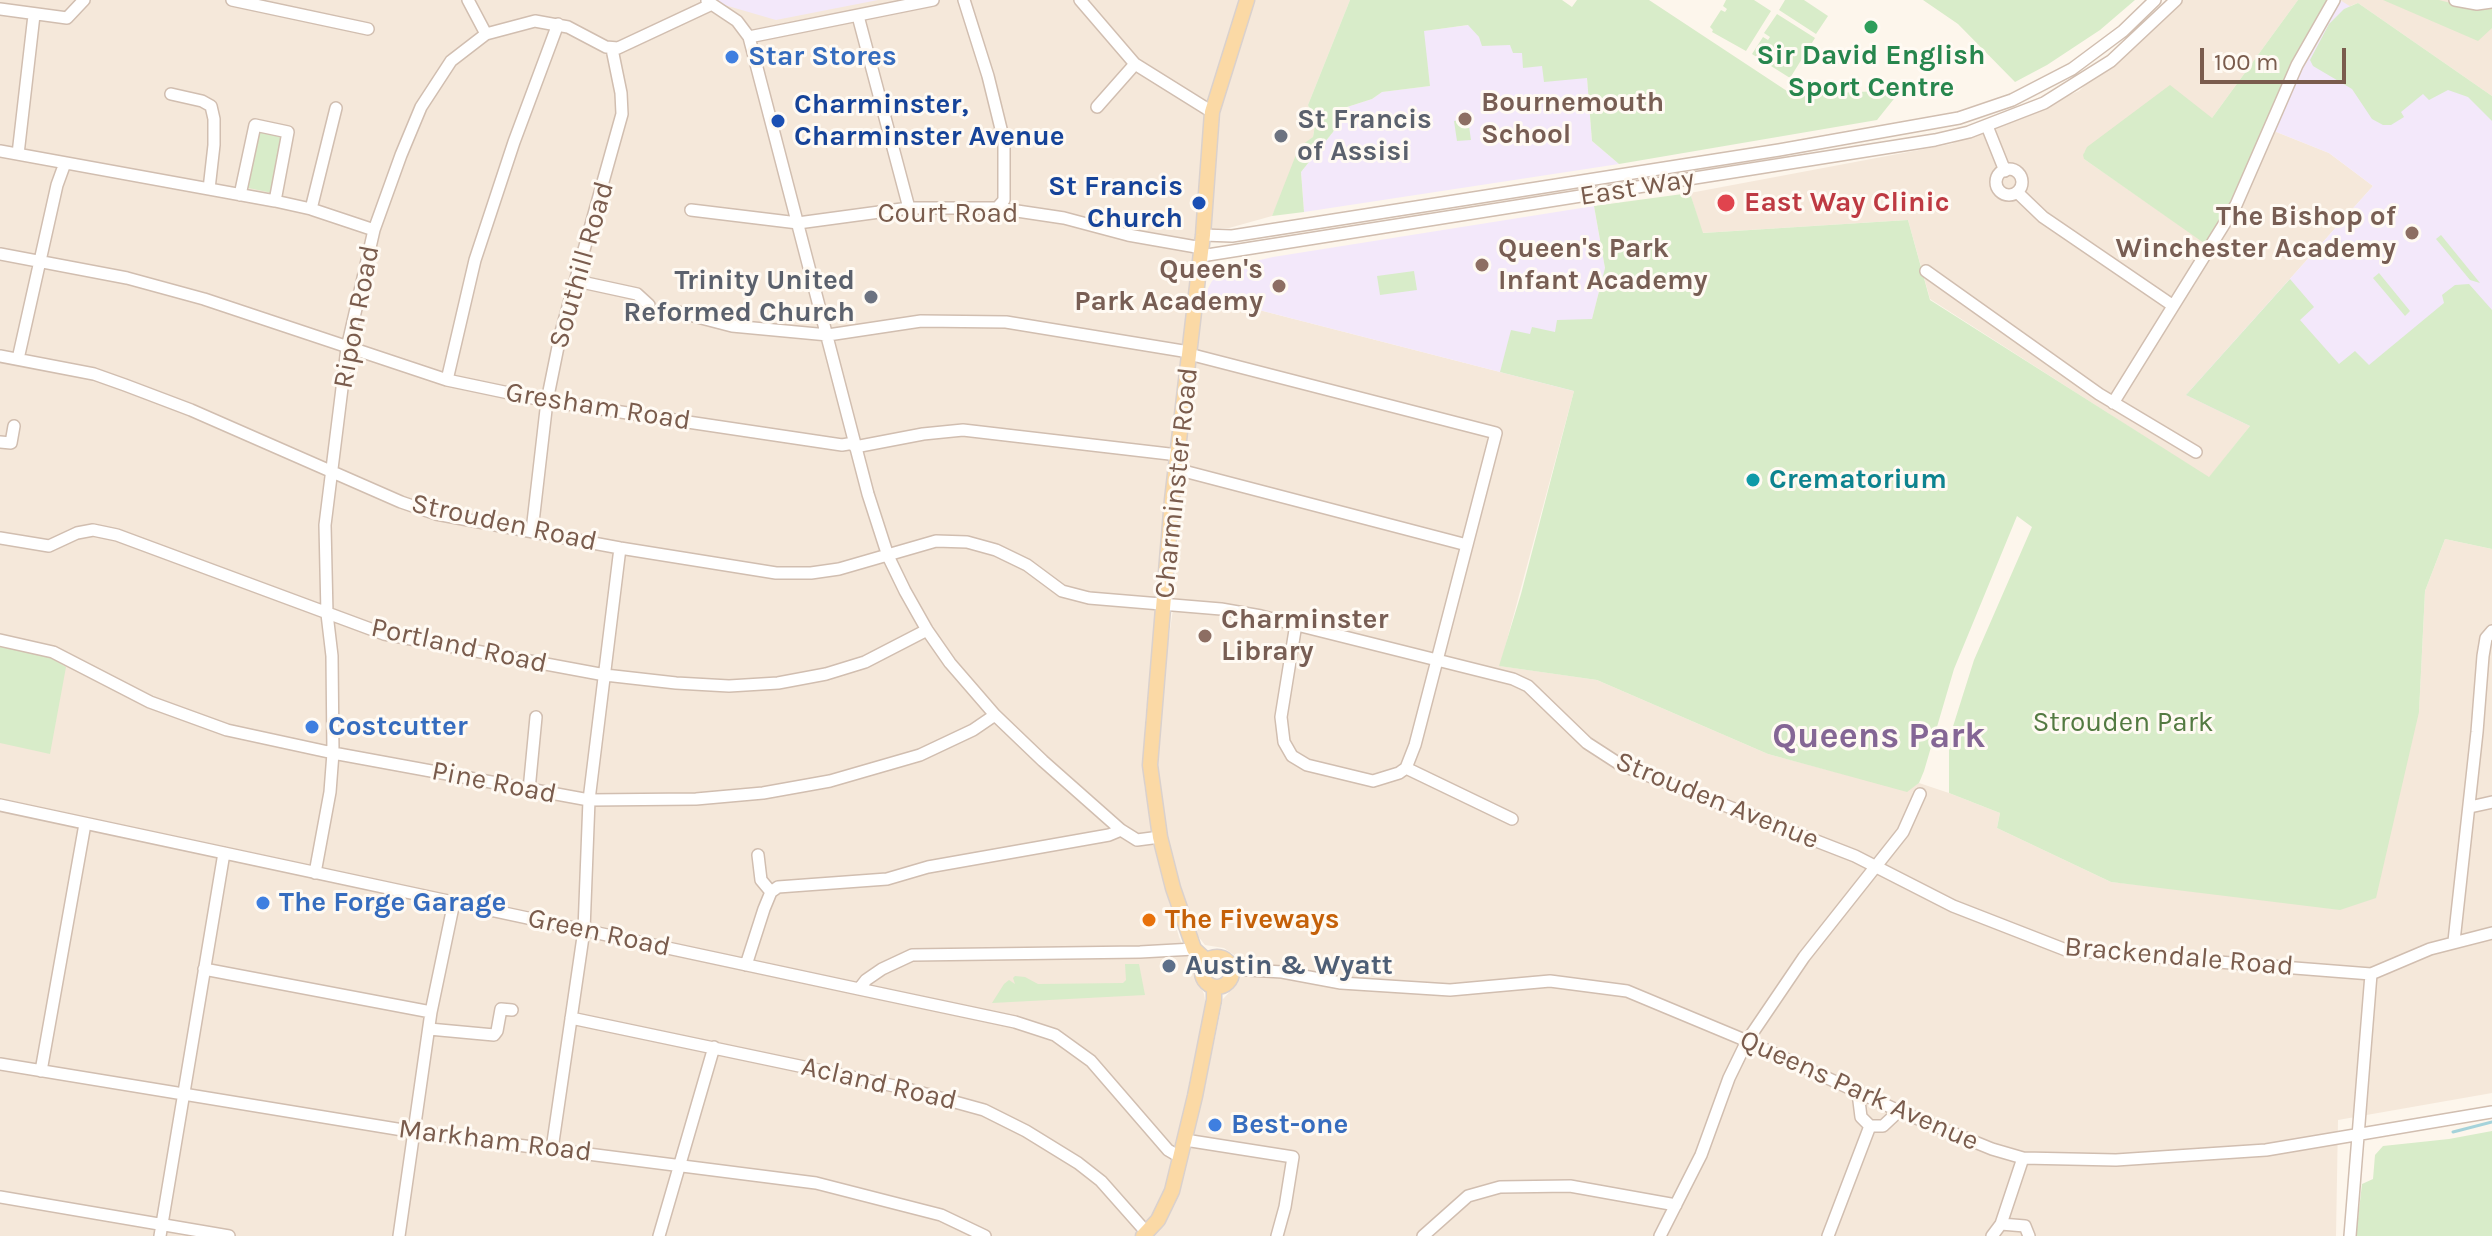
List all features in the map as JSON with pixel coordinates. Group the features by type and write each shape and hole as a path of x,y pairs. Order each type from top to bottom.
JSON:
{"main road":[{"name":"Charminster Road","path":"1207,961 1194,949 1173,888 1160,837 1150,765 1177,462 1202,246 1212,112 1247,0"},
{"path":"1214,957 1222,958 1232,969 1228,983 1214,987 1208,985 1202,976 1207,961 1214,957"},
{"path":"1145,1234 1158,1220 1172,1191 1214,1000 1214,987"}],"street":[{"path":"232,0 368,29"},
{"path":"468,0 486,34"},
{"path":"749,37 933,0"},
{"path":"964,0 1004,141 1004,200 997,208"},
{"path":"1080,0 1135,64 1212,112"},
{"name":"East Way","path":"1202,246 1232,236 1766,153 1959,118 2012,100 2072,69 2123,31 2155,0"},
{"name":"East Way","path":"1202,246 1921,143 1987,126 2044,103 2111,61 2176,0"},
{"path":"2113,403 2236,205 2297,65 2334,0"},
{"path":"2455,0 2477,4 2492,2"},
{"path":"612,49 623,47 708,2 737,21 749,37 855,445 888,556 927,630 950,663 995,715 1121,830 1137,840 1160,837"},
{"path":"0,9 67,18 78,3"},
{"path":"18,154 34,15"},
{"path":"858,16 909,208"},
{"name":"Ripon Road","path":"315,873 330,792 333,753 332,656 327,614 325,525 331,471 347,348 374,230 401,155 421,107 451,61 486,34 535,21 558,24 612,49"},
{"path":"447,380 475,260 558,24"},
{"name":"Southill Road","path":"532,531 547,401 561,332 622,114 612,49"},
{"path":"1097,107 1135,64"},
{"path":"171,94 211,106 214,145 209,189"},
{"path":"311,209 336,108"},
{"path":"240,195 255,125 288,132 275,201"},
{"path":"1987,126 2005,171"},
{"path":"0,151 275,201 311,209 374,230"},
{"path":"18,359 65,163"},
{"path":"2018,193 2022,183 2018,173 2013,169 1998,176 1998,188 2007,194 2018,193 2043,217 2172,305"},
{"name":"Court Road","path":"691,210 798,223 909,208 997,208 1064,218 1128,235 1202,246"},
{"name":"Gresham Road","path":"0,254 127,278 204,299 447,380 547,401 842,445 963,430 1177,462 1467,545"},
{"path":"1926,271 2113,403 2196,452"},
{"path":"577,281 637,294 649,305"},
{"path":"678,312 732,326 828,335 921,321 1006,322 1189,353 1496,433 1438,660 1406,768 1373,781 1307,765 1292,756 1284,742 1281,717 1296,624"},
{"name":"Strouden Road","path":"0,356 94,374 125,385 436,514 776,573 839,569 888,556"},
{"path":"0,442 11,443 14,426"},
{"name":"Portland Road","path":"0,538 49,546 77,533 103,532 384,634 605,675 690,684 729,686 778,683 826,674 865,662 927,630"},
{"name":"Strouden Avenue","path":"888,556 936,541 967,542 996,550 1027,565 1062,591 1089,598 1221,609 1296,624 1513,679 1528,686 1587,743 1621,765 1855,856 1875,869"},
{"path":"552,1149 584,930 589,800 620,548"},
{"path":"2454,941 2483,656 2487,634 2492,631"},
{"name":"Pine Road","path":"0,640 53,652 120,688 189,718 227,730 333,753 589,800 696,799 763,793 830,781 920,755 973,730 995,715"},
{"path":"529,790 536,717"},
{"path":"1406,768 1512,819"},
{"path":"1660,1236 1701,1155 1729,1078 1747,1041 1804,957 1903,832 1920,794"},
{"path":"2470,807 2492,802"},
{"name":"Green Road","path":"0,805 1015,1022 1055,1035 1091,1061 1168,1150 1180,1157"},
{"path":"41,1071 85,824"},
{"path":"746,965 771,892 778,887 887,879 928,867 1109,835 1121,830"},
{"path":"161,1231 224,853"},
{"path":"758,855 761,880 771,892"},
{"name":"Brackendale Road","path":"1875,869 1953,906 2066,950 2371,974 2454,941 2492,933"},
{"path":"399,1236 431,1012 454,902"},
{"path":"859,989 882,969 912,955 1194,949"},
{"path":"204,969 431,1012"},
{"name":"Queens Park Avenue","path":"1232,969 1282,972 1341,983 1450,990 1550,981 1627,991 1747,1041 1899,1111 1992,1149 2023,1158 2116,1160 2266,1150 2492,1112"},
{"path":"2350,1236 2371,974"},
{"path":"429,1029 494,1035 501,1009 512,1010"},
{"name":"Acland Road","path":"571,1018 904,1088 984,1110 1035,1136 1078,1163 1101,1181 1145,1234"},
{"path":"659,1236 714,1047"},
{"name":"Markham Road","path":"0,1064 415,1132 839,1188 941,1215 985,1236"},
{"path":"1858,1093 1861,1117 1870,1126 1883,1126 1899,1111"},
{"path":"1828,1236 1870,1126"},
{"path":"1185,1140 1293,1157 1277,1236"},
{"path":"1992,1236 2001,1224 2023,1158"},
{"path":"1423,1236 1468,1196 1500,1187 1570,1186 1676,1205"},
{"path":"0,1197 161,1231 229,1236"},
{"path":"2001,1224 2025,1226 2029,1236"}],"shaded area":[{"path":"0,0 1350,0 1308,105 1315,125 1313,137 1272,216 1229,228 1195,229 1191,334 1145,721 1144,784 1160,870 1179,937 1204,994 1206,1006 1189,1083 1181,1151 1205,1087 1223,999 1237,984 1241,971 1237,957 1224,948 1205,945 1197,935 1168,847 1156,771 1160,699 1174,602 1190,351 1203,298 1574,391 1500,666 1597,680 1768,754 1907,791 1919,783 1949,793 2000,813 1997,828 2111,882 2223,894 2419,712 2425,591 2445,539 2492,549 2492,1093 2338,1120 2336,1236 0,1236"},
{"path":"718,0 878,0 776,20 721,4"},
{"path":"2169,0 2298,0 2212,118 2084,152 2084,159 2211,247 2269,129 2329,153 2373,186 2187,394 2250,426 2209,478 1930,299 1908,220 1702,233 1690,193 1951,144 2079,91"},
{"name":"The Bishop of Winchester Academy","path":"2334,0 2340,0 2364,15 2492,107 2492,505 2250,426 2186,395 2373,186 2329,153 2269,129"},
{"path":"2339,0 2492,0 2492,96 2358,3 2348,7"},
{"name":"Bournemouth School","path":"1469,25 1479,37 1510,45 1542,66 1587,78 1592,141 1619,164 1304,212 1301,172 1333,132 1347,107 1372,99 1382,92 1430,86 1423,31"},
{"path":"1594,206 1605,268 1574,391 1203,298 1212,281 1225,268 1273,257"}],"green space":[{"path":"1350,0 1562,0 1572,7 1577,0 1649,0 1793,95 1901,90 1877,120 1619,164 1592,141 1587,78 1544,82 1542,66 1523,68 1522,53 1513,53 1510,45 1482,46 1479,37 1468,25 1424,31 1430,86 1382,92 1372,99 1347,107 1333,132 1301,172 1304,212 1272,216 1299,147 1313,137 1315,125 1308,105"},
{"path":"1726,0 1754,0 1771,11 1746,51 1712,32 1710,27 1721,10 1725,12 1727,9 1723,6"},
{"path":"1785,0 1804,0 1828,16 1816,34 1779,10"},
{"path":"1923,0 2135,0 2100,30 2015,82 1958,24"},
{"path":"2298,0 2334,0 2211,248 2084,159 2087,147 2170,85 2212,118"},
{"path":"2383,0 2439,0 2478,10 2492,9 2492,28 2478,41"},
{"path":"2358,3 2492,96 2492,121 2468,97 2448,90 2429,100 2423,94 2401,112 2404,117 2391,125 2383,125 2372,119 2352,89 2313,66 2310,60 2329,24 2344,9"},
{"path":"1777,14 1815,38 1790,78 1752,54 1763,37 1768,40 1770,37 1764,33"},
{"path":"1468,119 1471,140 1457,141 1454,121"},
{"path":"258,131 284,136 272,193 244,187"},
{"name":"Strouden Park","path":"1690,193 1703,233 1908,220 1930,300 2209,477 2250,426 2186,395 2290,279 2314,307 2300,320 2339,364 2355,351 2369,365 2444,303 2442,295 2455,285 2469,284 2492,310 2492,549 2445,539 2425,591 2419,712 2376,898 2340,910 2111,882 1997,828 2000,813 1949,793 1949,739 1974,660 2032,527 2017,516 1954,669 1924,771 1919,783 1907,792 1768,754 1597,680 1499,666 1574,391 1500,372 1511,330 1530,334 1532,327 1555,332 1557,320 1592,319 1605,268 1594,206"},
{"path":"2441,235 2480,283 2470,280 2436,239"},
{"path":"1414,271 1417,290 1380,295 1377,276"},
{"path":"2379,273 2410,311 2405,316 2373,278"},
{"path":"0,646 51,658 66,667 50,754 0,743"},
{"path":"1125,964 1139,964 1145,995 992,1003 1004,984 1009,980 1015,984 1015,976 1038,984 1123,983 1126,980"},
{"path":"2492,1131 2492,1236 2356,1236 2362,1184 2373,1179 2375,1155 2383,1146"}],"waterway":[{"path":"2453,1132 2492,1122"}],"place":[{"name":"Sir David English Sport Centre","path":"1871,27"},
{"name":"Star Stores","path":"732,57"},
{"name":"Bournemouth School","path":"1465,119"},
{"name":"Charminster, Charminster Avenue","path":"778,121"},
{"name":"St Francis of Assisi","path":"1281,136"},
{"name":"St Francis Church","path":"1199,203"},
{"name":"East Way Clinic","path":"1726,203"},
{"name":"The Bishop of Winchester Academy","path":"2412,233"},
{"name":"Queen's Park Infant Academy","path":"1482,265"},
{"name":"Queen's Park Academy","path":"1279,286"},
{"name":"Trinity United Reformed Church","path":"871,297"},
{"name":"Crematorium","path":"1753,480"},
{"name":"Charminster Library","path":"1205,636"},
{"name":"Costcutter","path":"312,727"},
{"name":"The Forge Garage","path":"263,903"},
{"name":"The Fiveways","path":"1149,920"},
{"name":"Austin & Wyatt","path":"1169,966"},
{"name":"Best-one","path":"1215,1125"}],"district":[{"name":"Queens Park","path":"1879,737"}]}
